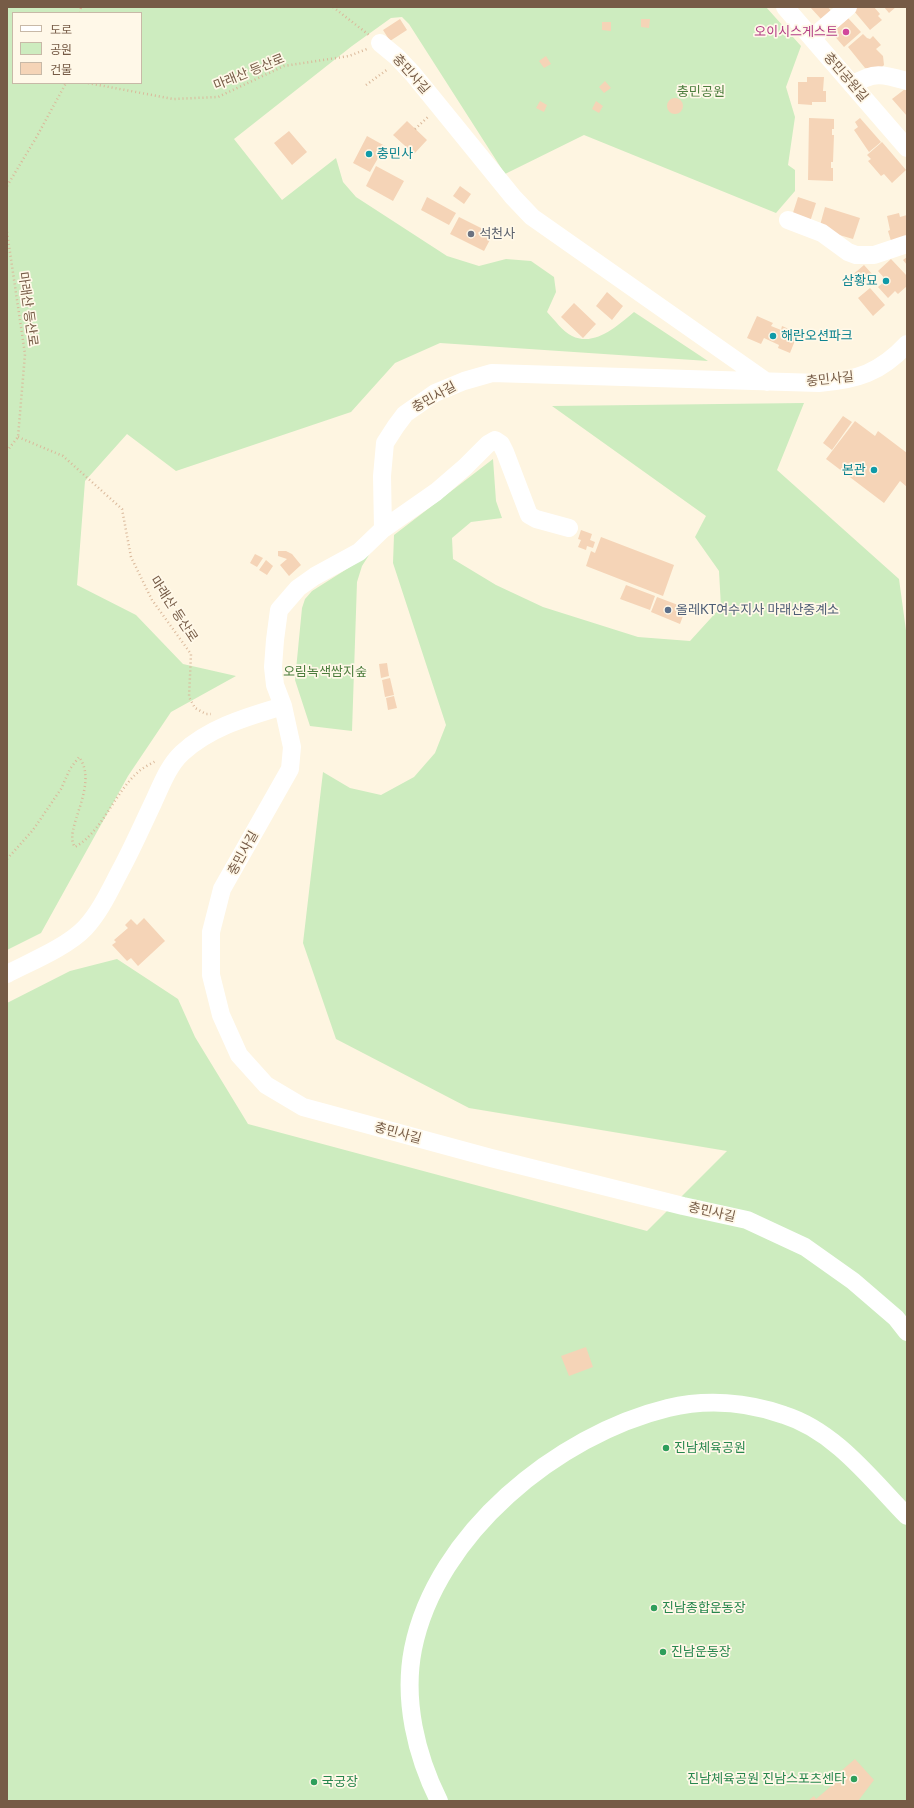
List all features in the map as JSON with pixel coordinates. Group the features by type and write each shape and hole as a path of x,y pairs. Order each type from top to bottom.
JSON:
{"street":[{"name":"충민공원길","path":"785,7 907,148"},
{"path":"812,38 848,7"},
{"name":"충민사길","path":"380,44 398,57 414,74 513,197 532,217 767,382"},
{"path":"852,85 871,75 882,75 907,82"},
{"path":"788,220 822,233 848,252 856,255 874,255 907,244"},
{"name":"충민사길","path":"907,344 881,366 855,378 819,383 492,373 464,380 436,393 416,405 405,414 385,444 382,476 383,529 358,552 315,576 298,588 279,610 273,667 275,685 283,706 292,747 290,769 222,889 211,932 211,975 221,1015 239,1055 266,1085 303,1107 491,1158 747,1220 805,1247 853,1281 896,1318 907,1332"},
{"path":"383,529 436,492 465,467 485,446 495,440 501,444 506,452 530,515 536,519 569,528"},
{"path":"7,974 70,941 86,927 109,893 129,855 166,775 176,759 197,741 233,721 283,706"},
{"path":"439,1801 420,1754 410,1701 410,1673 412,1656 425,1609 437,1584 452,1559 477,1526 496,1506 520,1485 565,1452 608,1430 669,1408 709,1403 740,1405 785,1415 804,1423 828,1438 842,1450 907,1516"}],"path":[{"path":"333,7 380,44"},
{"name":"마래산 등산로","path":"93,84 173,100 218,97 284,66 349,56 380,44"},
{"path":"366,86 386,70"},
{"path":"7,186 36,138 65,84"},
{"path":"416,129 426,119"},
{"name":"마래산 등산로","path":"7,232 25,354 18,437 63,456 122,509 131,557 152,600 191,654 189,697 195,708 206,714 214,714"},
{"path":"7,451 18,437"},
{"path":"7,859 33,830 61,789 70,769 79,757 84,764 84,795 71,836 72,843 75,847 82,843 94,830 138,772 157,761 176,759"}],"green space":[{"name":"충민공원","path":"7,7 766,7 801,46 786,87 795,117 788,165 795,170 795,191 776,213 584,135 505,174 409,24 402,17 391,18 352,46 234,139 282,200 336,158 343,182 356,197 447,256 479,266 506,259 531,261 554,277 556,292 547,312 572,336 581,339 597,337 613,329 634,312 708,361 440,343 395,363 351,412 176,471 127,434 85,481 77,585 136,615 183,664 236,676 171,712 128,776 41,933 7,950"},
{"path":"804,403 777,470 899,579 907,638 907,1801 7,1801 7,1003 70,971 117,959 178,999 195,1037 248,1124 647,1231 727,1151 469,1108 336,1039 303,943 323,772 350,788 381,795 414,777 435,753 446,725 393,563 394,535 493,459 496,501 502,518 471,522 452,538 453,559 496,585 543,607 638,637 690,641 721,607 719,571 695,537 706,516 552,406"},
{"name":"오림녹색쌈지숲","path":"369,555 362,566 357,582 352,731 310,726 295,680 302,608 305,599 312,591"}],"building":[{"path":"810,7 828,7 831,11 821,19"},
{"path":"858,7 874,7 880,14 878,16 882,20 870,30 854,11"},
{"path":"884,7 896,7 889,13"},
{"name":"오이시스게스트","path":"848,18 861,32 844,47 832,33"},
{"path":"400,19 407,30 390,41 383,30"},
{"path":"641,19 650,19 649,28 641,27"},
{"path":"602,22 611,22 611,31 602,30"},
{"path":"863,34 870,39 873,36 881,45 876,49 883,56 884,65 882,67 873,69 865,68 848,47"},
{"path":"546,56 551,64 544,68 539,61"},
{"path":"807,77 824,77 823,91 826,91 826,102 812,102 812,105 798,104 798,82 807,82"},
{"path":"605,81 611,88 604,93 599,87"},
{"path":"905,89 907,92 907,116 892,99"},
{"path":"675,98 682,103 683,106 678,113 675,114 668,109 667,106 672,99"},
{"path":"540,101 547,105 544,112 536,108"},
{"path":"596,101 603,106 599,113 592,109"},
{"path":"809,118 834,119 834,129 832,129 832,135 834,135 833,162 831,162 831,168 833,168 833,181 808,180"},
{"path":"860,118 881,142 869,152 854,130 858,127 855,122"},
{"path":"407,121 427,140 414,154 393,135"},
{"path":"289,131 307,152 292,165 274,143"},
{"name":"충민사","path":"367,136 385,146 370,172 353,163"},
{"path":"882,142 906,170 892,183 884,174 881,176 868,161 871,159 867,155"},
{"path":"376,166 404,181 393,201 366,186"},
{"path":"460,186 471,194 464,204 453,196"},
{"path":"427,197 456,213 449,225 421,210"},
{"path":"798,197 816,203 809,225 791,219"},
{"path":"825,207 860,218 853,239 819,229"},
{"path":"899,213 900,217 907,215 907,237 891,241 888,231 890,230 887,216"},
{"name":"석천사","path":"459,217 493,234 484,251 450,234"},
{"path":"907,257 907,265 903,260"},
{"path":"891,259 907,276 907,286 898,294 895,291 888,298 878,287 886,280 878,271"},
{"path":"864,265 873,275 859,288 849,278"},
{"path":"870,288 885,305 873,316 858,298"},
{"path":"607,292 623,306 612,320 596,306"},
{"path":"574,303 596,324 583,338 561,317"},
{"name":"해란오션파크","path":"757,316 773,323 771,326 781,330 782,326 798,333 790,353 778,348 779,345 764,338 761,344 747,338"},
{"path":"843,416 852,422 832,450 823,443"},
{"name":"본관","path":"855,421 875,436 878,431 907,453 907,487 900,481 884,503 826,459"},
{"path":"581,530 592,534 590,540 595,542 593,548 587,546 586,550 578,547 581,540 578,539"},
{"path":"601,537 674,565 663,596 586,566 591,551 595,553"},
{"path":"278,551 286,551 292,554 301,565 289,576 280,565 287,559 278,556"},
{"path":"255,554 263,558 257,567 250,563"},
{"path":"266,560 273,566 267,575 259,570"},
{"path":"626,585 655,596 650,610 620,599"},
{"name":"올레KT여수지사 마래산중계소","path":"657,597 686,608 680,624 651,612"},
{"path":"387,663 389,676 381,678 379,664"},
{"path":"390,678 394,695 385,697 382,680"},
{"path":"394,696 397,708 388,710 386,698"},
{"path":"144,918 165,941 138,966 131,958 127,961 112,945 116,942 114,940 128,928 125,925 131,919 137,925"},
{"path":"586,1347 593,1367 569,1376 561,1356"},
{"name":"진남체육공원 진남스포츠센타","path":"855,1759 874,1780 858,1801 808,1801 814,1796 816,1799 836,1782 833,1778"}],"place":[{"name":"오이시스게스트","path":"846,32"},
{"name":"충민사","path":"369,154"},
{"name":"석천사","path":"471,234"},
{"name":"삼황묘","path":"886,281"},
{"name":"해란오션파크","path":"773,336"},
{"name":"본관","path":"874,470"},
{"name":"올레KT여수지사 마래산중계소","path":"668,610"},
{"name":"진남체육공원","path":"666,1448"},
{"name":"진남종합운동장","path":"654,1608"},
{"name":"진남운동장","path":"663,1652"},
{"name":"진남체육공원 진남스포츠센타","path":"854,1779"},
{"name":"국궁장","path":"314,1782"}]}
